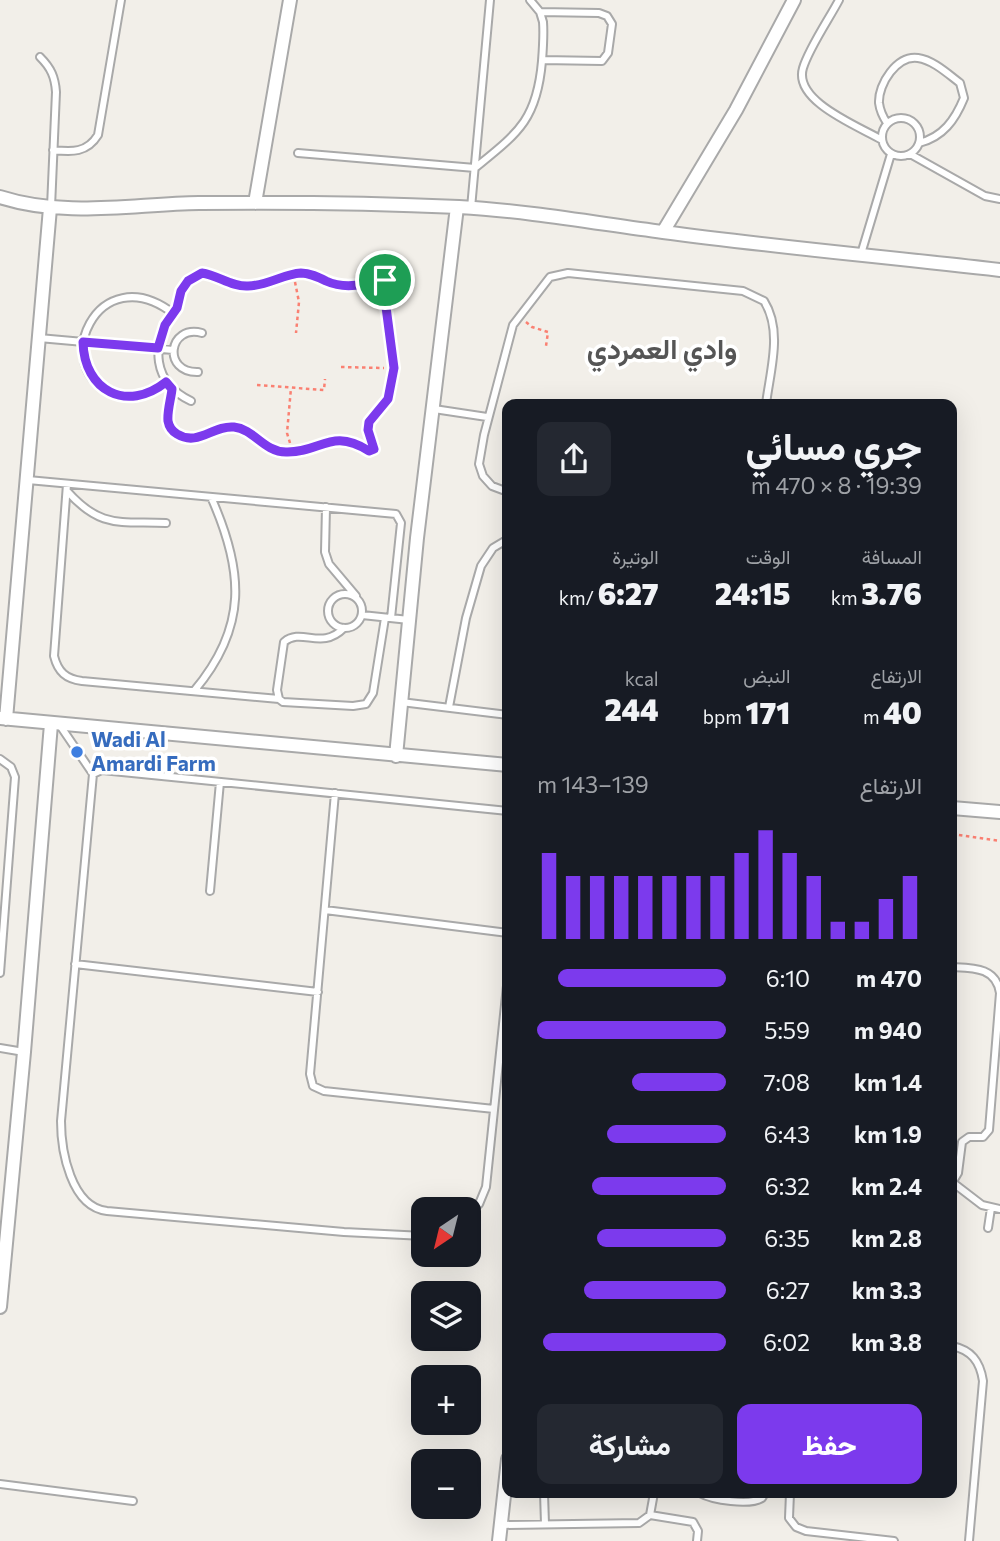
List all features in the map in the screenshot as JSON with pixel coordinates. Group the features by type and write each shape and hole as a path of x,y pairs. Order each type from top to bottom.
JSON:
{"street":[{"path":"255,203 290,0"},
{"path":"663,232 730,120 794,0"},
{"path":"0,197 50,208 93,209 198,203 471,208 570,217 663,232 1000,270"},
{"path":"396,756 420,511 457,207"},
{"path":"50,208 3,719 502,765"},
{"path":"0,1307 55,724"},
{"path":"957,808 1000,812"},
{"path":"499,1541 504,1498"}],"lane":[{"path":"53,150 79,151 94,143 98,135 121,0"},
{"path":"471,208 490,0"},
{"path":"298,153 475,168 517,132 538,97 544,34 540,12 530,0"},
{"path":"839,0 803,67 804,87 816,102 882,140"},
{"path":"540,12 598,13 607,16 612,24 608,53 602,61 542,60"},
{"path":"40,57 50,66 55,79 50,208"},
{"path":"887,123 879,105 880,94 894,68 912,58 932,64 960,83 964,98 947,128 939,135 919,143 910,154 902,156 886,150 882,140 883,128 887,123 903,118 913,122 919,132 919,143"},
{"path":"861,254 891,154"},
{"path":"910,154 985,196 1000,199"},
{"path":"172,389 169,424 172,430 188,439 234,427 248,432 265,446 280,452 297,452 322,443 341,440 372,451 375,446 368,430 369,422 388,399 394,368 386,307 388,285 382,279 367,284 342,286 301,273 250,286 237,286 211,274 194,276 184,286 174,314 165,325 158,348 159,362 166,382 191,401"},
{"path":"502,490 492,486 483,476 480,464 487,417 513,325 518,315 551,277 558,274 716,288 753,294 764,301 774,323 767,399"},
{"path":"166,382 155,391 140,396 125,397 110,392 98,384 88,371 83,357 83,342 87,326 97,312 111,302 127,297 144,297 160,303 174,314"},
{"path":"198,372 180,367 173,356 173,350 183,334 202,333"},
{"path":"39,338 173,350"},
{"path":"434,410 487,417"},
{"path":"27,480 67,488 211,497 393,513 399,516 401,523 388,618 373,693 366,704 353,706 283,702 279,699 71,680 57,666 55,647 67,488"},
{"path":"67,488 83,508 100,518 166,523"},
{"path":"194,691 208,674 224,646 234,614 236,592 229,544 211,497"},
{"path":"279,699 277,690 284,642 293,637 331,638 344,628 355,625 362,615 361,604 329,564 325,552 326,507"},
{"path":"449,707 466,618 481,566 493,548 502,542"},
{"path":"344,628 330,618 329,606 341,594 357,599"},
{"path":"362,615 409,620"},
{"path":"401,702 502,714"},
{"path":"55,724 93,774 61,1137 68,1168 83,1200 98,1210 411,1235"},
{"path":"0,759 11,767 15,777 0,972"},
{"path":"93,774 102,770 502,810"},
{"path":"210,891 220,782"},
{"path":"335,793 310,1081 318,1090 494,1110"},
{"path":"325,910 502,932"},
{"path":"75,964 318,992"},
{"path":"957,967 983,969 990,973 999,985 1000,993 989,1130 983,1137 969,1137 962,1142 957,1175"},
{"path":"481,1199 486,1187 502,1046"},
{"path":"0,1048 24,1052"},
{"path":"957,1187 975,1200 991,1208 1000,1209"},
{"path":"988,1228 991,1208"},
{"path":"957,1347 964,1349 978,1362 983,1381 969,1541"},
{"path":"0,1484 133,1501"},
{"path":"544,1498 545,1524"},
{"path":"650,1516 653,1498"},
{"path":"712,1498 751,1502 762,1498"},
{"path":"790,1498 789,1518 801,1529 894,1541"},
{"path":"501,1525 639,1523 650,1516 693,1522 698,1531 697,1541"}],"path":[{"path":"296,333 298,289"},
{"path":"518,315 532,327 548,331 546,346"},
{"path":"341,367 394,368"},
{"path":"257,385 324,390 325,379"},
{"path":"286,433 291,388"},
{"path":"957,835 1000,841"}],"place":[{"name":"Wadi Al Amardi Farm","path":"77,752"}],"district":[{"name":"وادي العمردي","path":"662,349"}],"route":[{"path":"202,273 211,274 237,286 265,284 301,273 342,286 385,280 388,285 386,307 394,368 388,399 369,422 368,430 375,446 372,451 341,440 322,443 297,452 280,452 265,446 248,432 234,427 188,439 172,430 169,424 172,389 166,382 155,391 125,397 98,384 88,371 83,357 83,342 158,348 165,325 177,308 181,291 188,281 202,273"}]}
